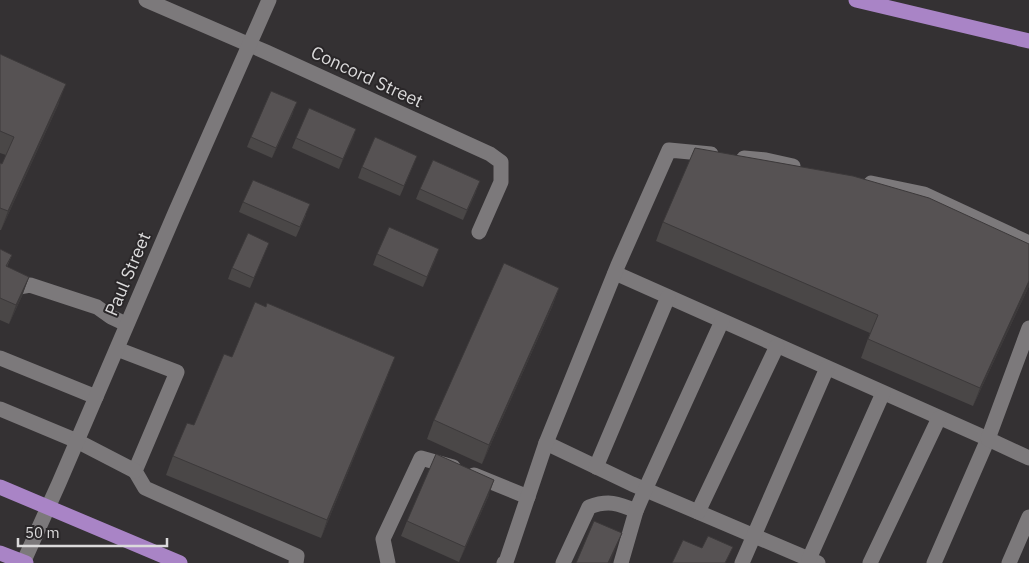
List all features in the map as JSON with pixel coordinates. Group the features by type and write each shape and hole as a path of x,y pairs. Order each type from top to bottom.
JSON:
{"highway":[{"path":"856,0 1029,41"},
{"path":"0,487 180,563"},
{"path":"0,553 24,563"}],"street":[{"name":"Concord Street","path":"146,0 249,44 490,154 501,162 501,182 479,232"},
{"name":"Paul Street","path":"24,563 117,349 126,324 269,0"},
{"path":"504,563 506,562 546,443 615,274 669,150 766,160 803,168"},
{"path":"859,180 924,194 1029,243"},
{"path":"615,274 1029,458"},
{"path":"13,291 19,287 30,285 97,307 111,317 126,324"},
{"path":"596,467 668,297"},
{"path":"621,563 636,511 722,321"},
{"path":"934,563 988,440 1029,328"},
{"path":"698,512 777,346"},
{"path":"117,349 177,372 135,471"},
{"path":"0,358 96,397"},
{"path":"742,563 827,368"},
{"path":"546,443 645,490 813,561 883,393"},
{"path":"0,409 77,441 135,471 145,488 297,556 296,563"},
{"path":"870,563 939,418"},
{"path":"388,563 382,539 421,458 456,468 528,497"},
{"path":"563,563 589,507 599,503 618,503 636,511"},
{"path":"1009,563 1029,517"}],"building":[{"path":"0,54 66,84 8,211 0,208 0,163 2,164 14,137 0,131"},
{"path":"271,91 297,102 276,148 251,137"},
{"path":"309,108 356,129 343,159 296,138"},
{"path":"375,137 417,156 404,186 362,167"},
{"path":"695,148 853,176 929,198 1029,244 1029,281 980,388 868,339 878,315 663,222"},
{"path":"433,160 480,181 467,210 420,189"},
{"path":"253,180 310,204 300,227 243,202"},
{"path":"389,227 439,249 427,277 377,254"},
{"path":"248,233 269,243 254,278 232,268"},
{"path":"0,249 12,255 6,266 29,277 16,305 0,298"},
{"path":"504,263 559,288 489,445 434,420"},
{"path":"255,302 266,307 267,303 395,357 327,520 173,456 187,423 194,425 224,354 232,357"},
{"path":"436,454 494,480 465,547 407,521"},
{"path":"594,521 622,533 608,563 576,563"},
{"path":"708,536 733,547 725,563 672,563 683,540 702,548"}]}
